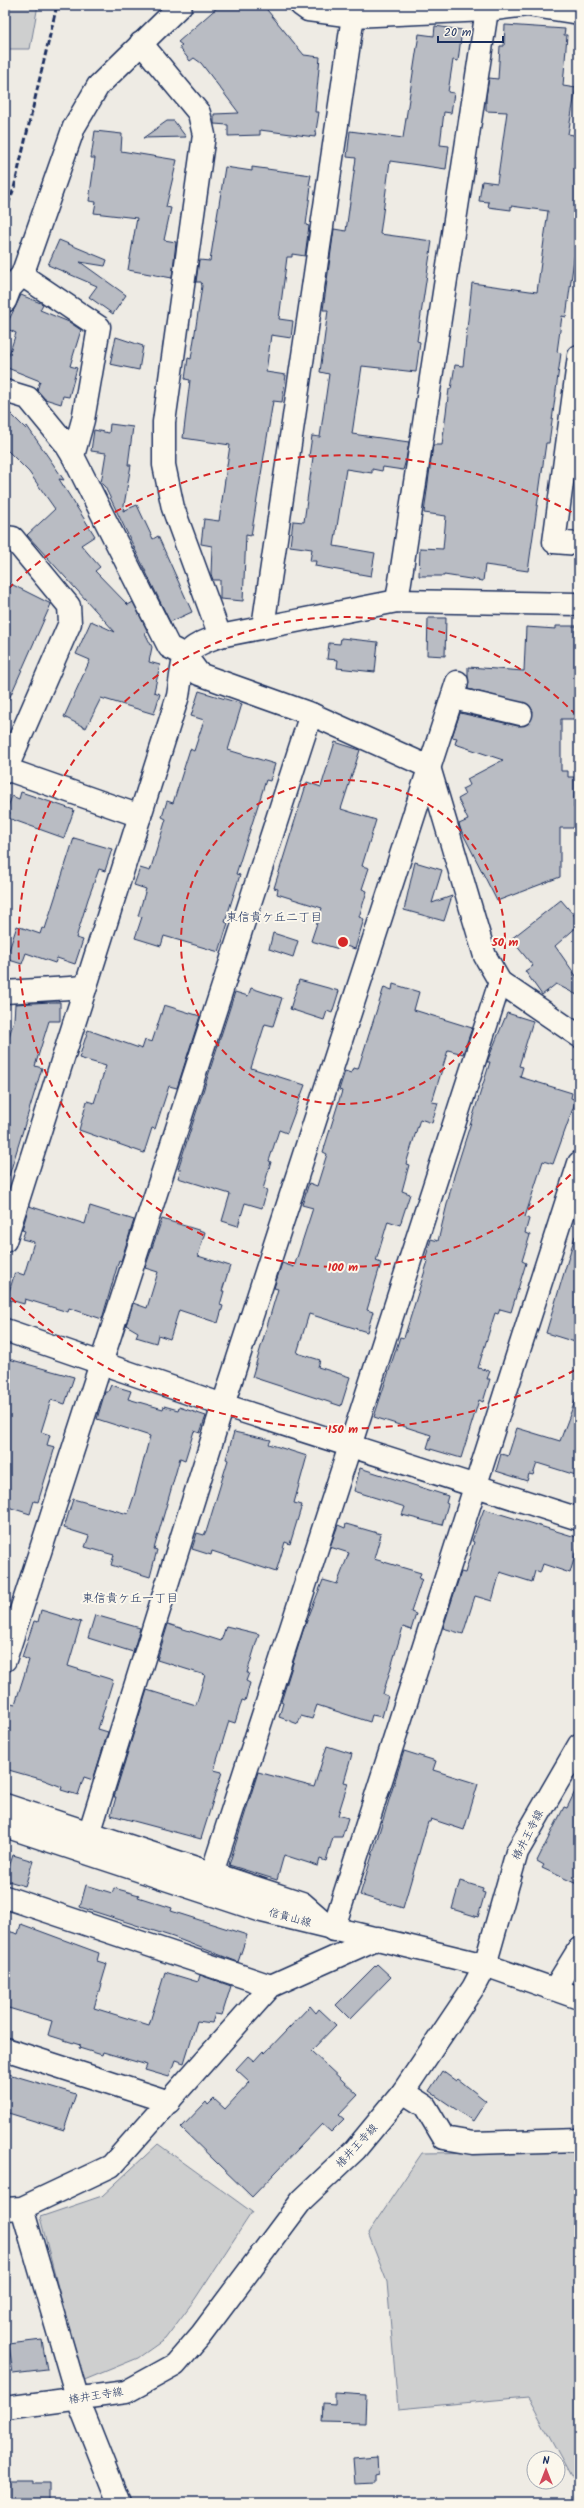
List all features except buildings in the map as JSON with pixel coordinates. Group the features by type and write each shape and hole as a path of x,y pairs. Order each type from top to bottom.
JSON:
{"street":[{"path":"5,301 10,288 22,275 74,127 98,86 181,5"},
{"path":"301,5 308,10 352,16 487,10 527,5 579,13"},
{"path":"397,601 487,10"},
{"path":"263,627 352,16"},
{"path":"141,43 199,113 204,135 164,422 164,465 173,508 220,636"},
{"path":"22,275 99,327 83,420 73,456"},
{"path":"579,356 554,542 579,544"},
{"path":"5,392 28,398 65,443 73,456 169,647 185,654 199,674 311,714 429,767 485,956 500,982 579,1036"},
{"path":"5,537 13,538 69,606 70,623 6,771 140,816"},
{"path":"5,1241 178,696 185,654 196,644 220,636 397,601 579,604"},
{"path":"89,1834 223,1405 455,690 521,714"},
{"path":"5,1660 311,714"},
{"path":"212,1874 500,982"},
{"path":"5,992 86,987"},
{"path":"5,1805 89,1834 302,1903 333,1930 579,1163"},
{"path":"5,1330 223,1405 579,1519"},
{"name":"椿井王寺線","path":"5,2408 78,2400 126,2392 175,2365 201,2335 302,2200 355,2150 403,2092 473,1988 485,1965 517,1852 579,1745"},
{"name":"信貴山線","path":"5,1826 262,1911 333,1930 378,1938 485,1965 555,1988 579,1998"},
{"path":"5,1897 272,1986"},
{"path":"119,2503 78,2400 13,2208 111,2166 272,1986 378,1938"},
{"path":"555,1988 579,1949"},
{"path":"5,2048 169,2102"},
{"path":"403,2092 425,2106 444,2138 473,2143 579,2140"}],"shaded area":[{"path":"5,5 38,5 30,49 5,49"},
{"path":"158,2144 252,2212 195,2299 165,2339 138,2358 82,2381 40,2217 102,2196"},
{"path":"579,2151 579,2474 571,2476 566,2467 566,2450 557,2450 528,2397 398,2409 387,2282 368,2233 422,2153"}],"railway":[{"path":"5,213 14,188 57,5"}],"district":[{"name":"東信貴ケ丘二丁目","path":"274,917"},
{"name":"東信貴ケ丘一丁目","path":"130,1598"}]}
